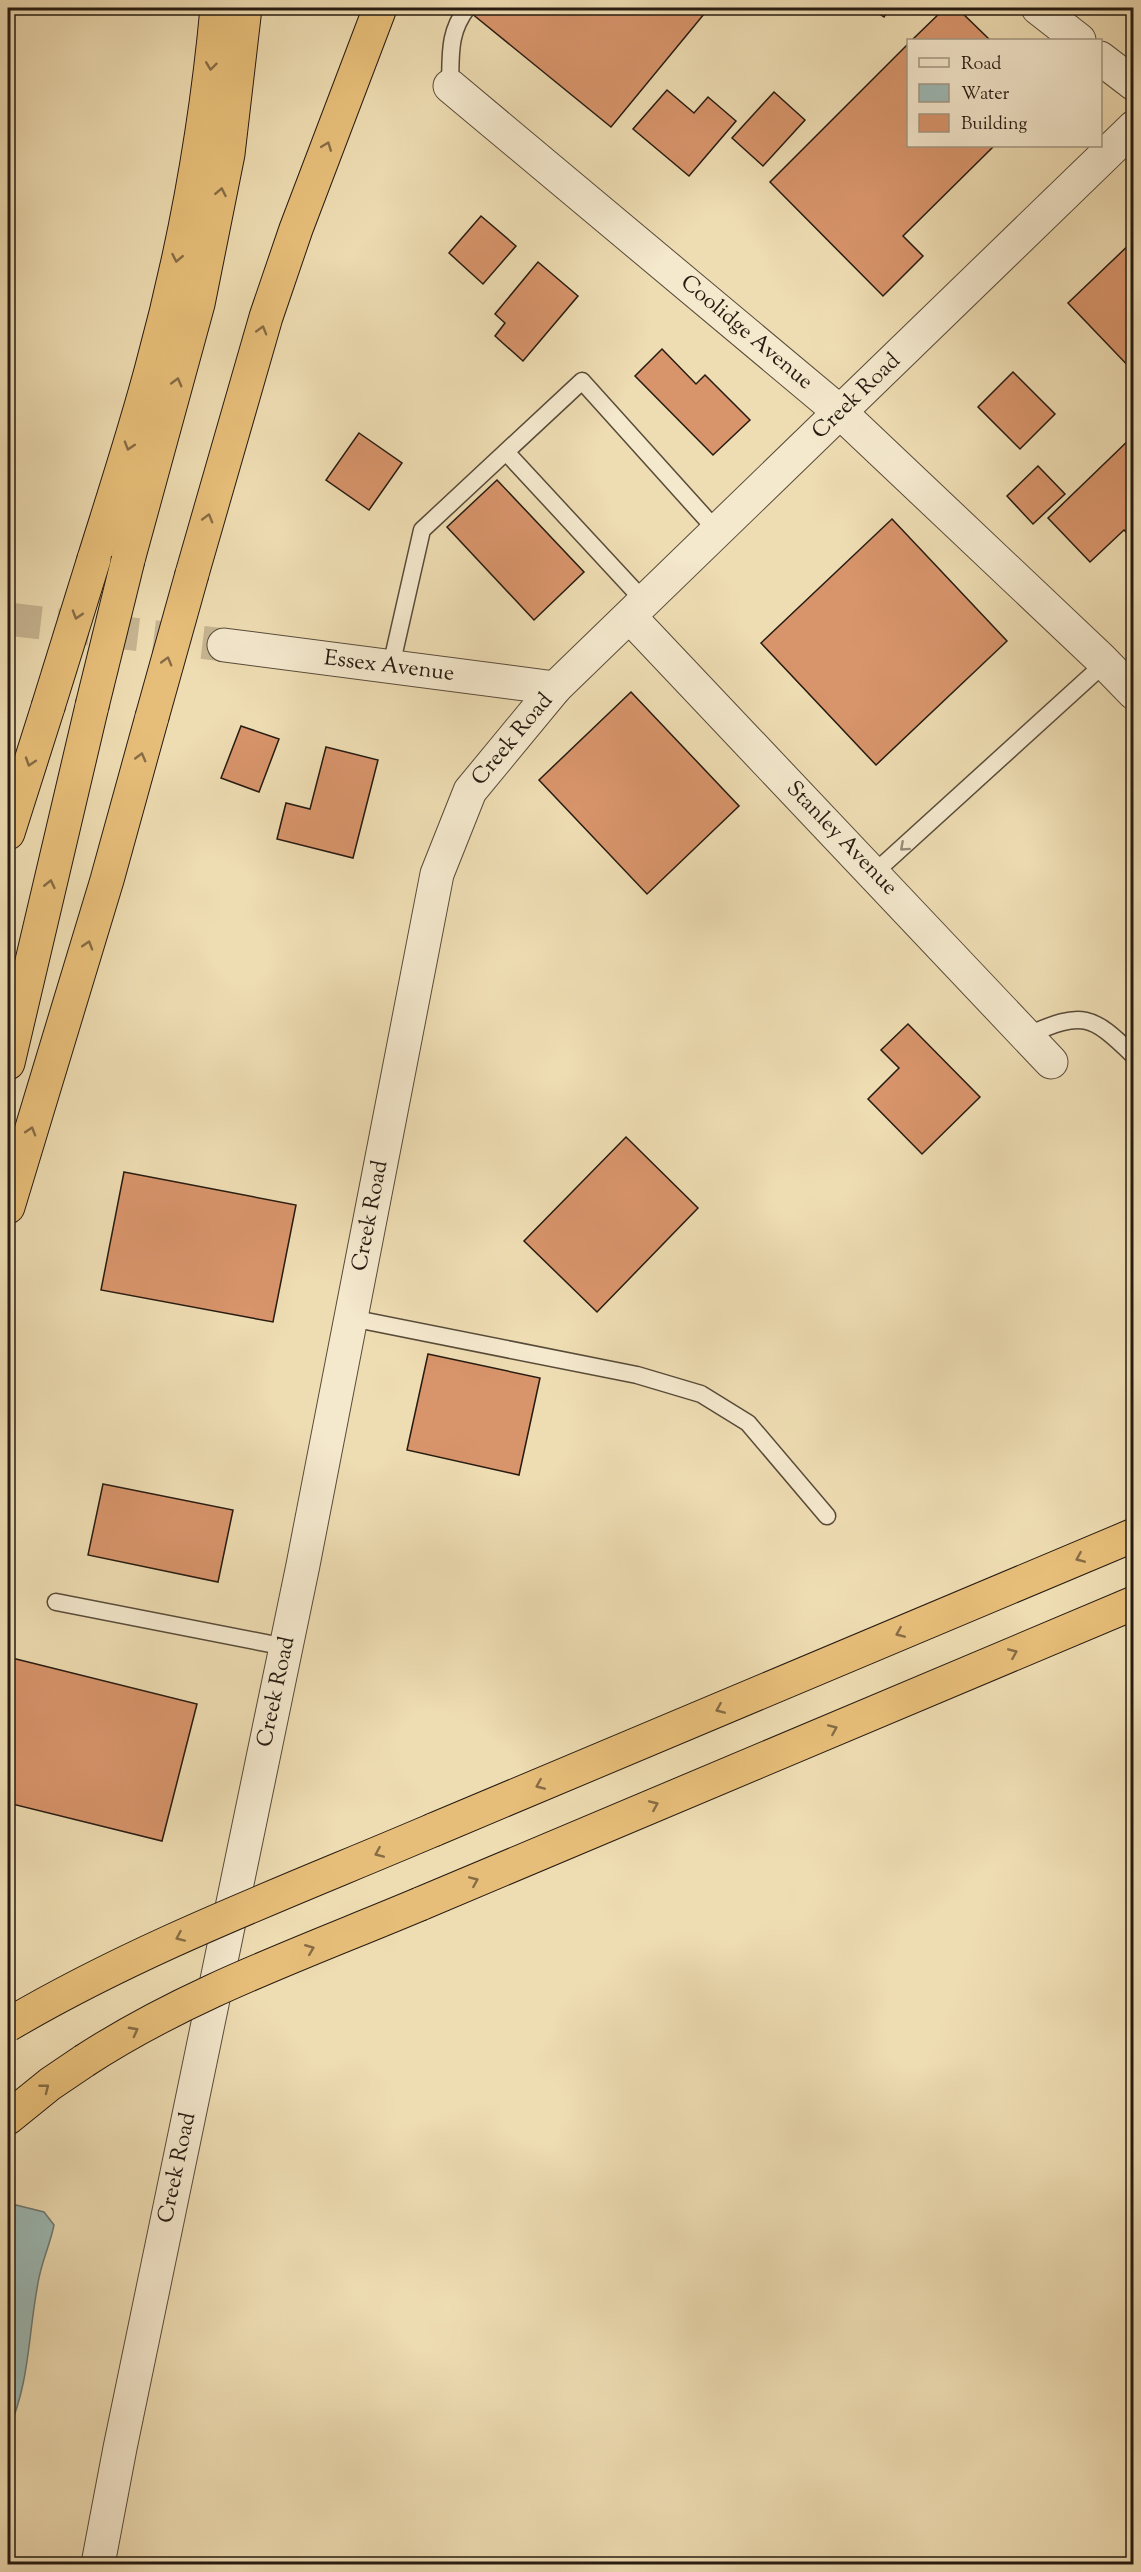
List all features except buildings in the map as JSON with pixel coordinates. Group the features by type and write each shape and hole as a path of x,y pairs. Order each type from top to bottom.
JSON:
{"highway":[{"path":"8,833 138,416 171,289 202,124 217,8"},
{"path":"8,1063 128,560 198,304 228,154 245,8"},
{"path":"8,1207 107,880 192,574 274,295 318,170 380,8"},
{"path":"8,2025 61,1994 137,1957 1134,1535"},
{"path":"8,2118 84,2061 118,2039 196,1998 1134,1602"}],"street":[{"path":"1038,8 1078,39"},
{"path":"1102,59 1134,84"},
{"name":"Coolidge Avenue","path":"450,86 841,413 1134,693"},
{"name":"Creek Road","path":"98,2565 120,2448 286,1647 438,874 470,791 555,688 1134,127"},
{"name":"Stanley Avenue","path":"638,609 874,873 1052,1062"},
{"name":"Essex Avenue","path":"224,645 555,688"}],"lane":[{"path":"450,86 451,38 458,20 467,8"},
{"path":"390,666 422,530 582,381 718,532"},
{"path":"506,452 638,609"},
{"path":"874,873 1105,663"},
{"path":"1028,1035 1058,1022 1082,1018 1104,1027 1134,1056"},
{"path":"351,1318 625,1372 701,1394 748,1423 827,1516"},
{"path":"56,1602 286,1647"}],"water":[{"path":"16,2205 44,2212 54,2225 39,2276 21,2395 8,2431 8,2209"}],"tunnel":[{"path":"8,619 224,645"}]}
